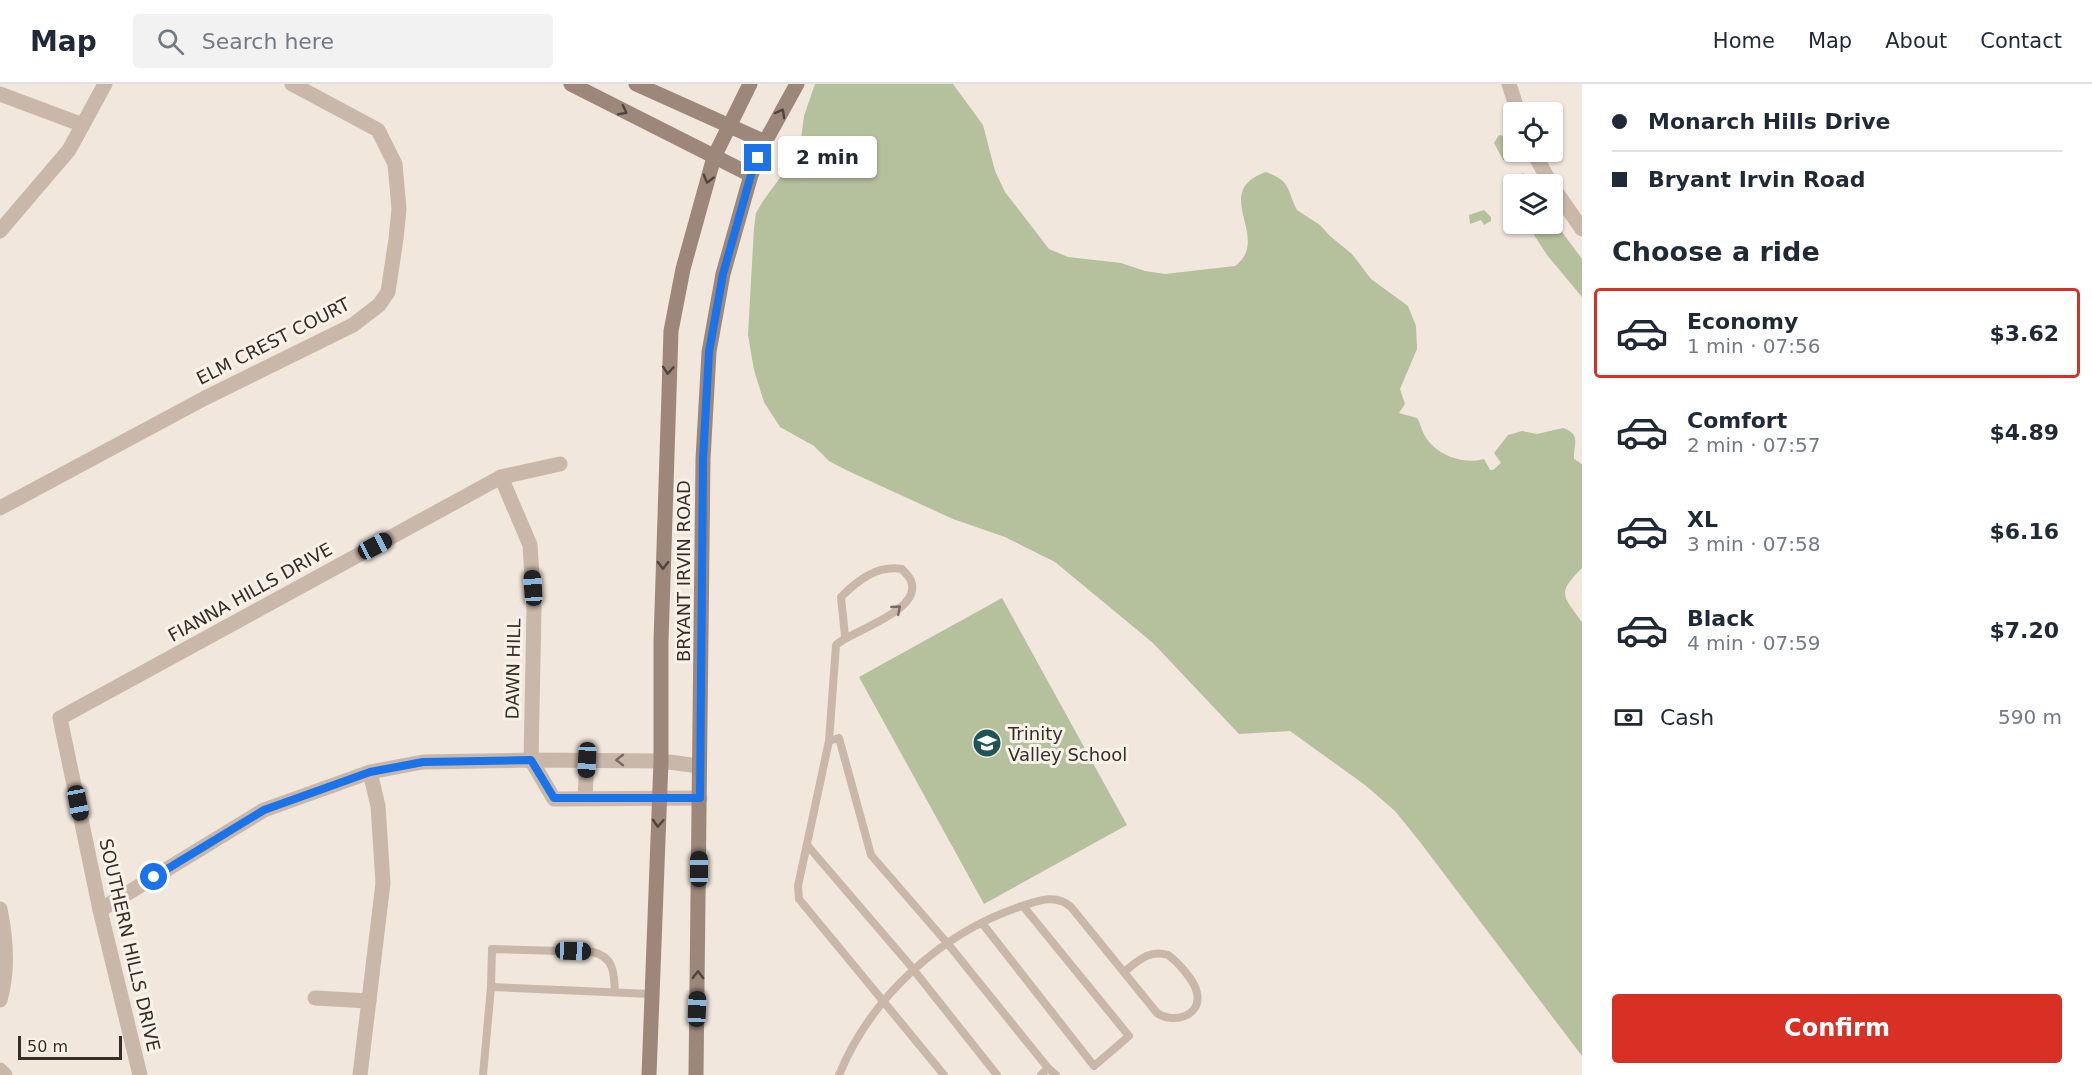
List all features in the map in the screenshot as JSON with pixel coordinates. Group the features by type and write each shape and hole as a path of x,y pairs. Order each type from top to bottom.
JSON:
{"main road":[{"path":"571,84 751,175"},
{"path":"636,84 765,142"},
{"name":"BRYANT IRVIN ROAD","path":"649,1075 660,798 661,641 671,331 683,269 714,157 750,84"},
{"name":"BRYANT IRVIN ROAD","path":"696,1075 703,459 709,352 723,274 751,175 765,142 797,84"}],"street":[{"path":"0,231 57,166 105,84"},
{"name":"ELM CREST COURT","path":"0,508 205,398 353,325 379,305 388,292 398,219 395,164 378,130 292,84"},
{"path":"1509,84 1515,102"},
{"path":"0,94 83,125"},
{"path":"1563,201 1582,229"},
{"name":"FIANNA HILLS DRIVE","path":"60,718 501,477 560,464"},
{"name":"DAWN HILL","path":"501,477 530,545 534,609 531,760"},
{"name":"SOUTHERN HILLS DRIVE","path":"60,718 100,910 140,1075"},
{"path":"100,910 264,810 370,772 423,762 531,760 661,760 699,766"},
{"path":"531,760 554,798 700,798"},
{"path":"585,798 587,760"},
{"path":"360,1075 383,883 378,806 370,772"},
{"path":"0,909 5,944 4,987 0,1000"},
{"path":"315,998 369,1001"},
{"path":"0,1070 5,1075"}],"lane":[{"path":"845,636 842,597 859,579 889,567 902,570 912,582 911,594 904,603 896,612 845,636 836,645 830,741 798,886 799,899 944,1075"},
{"path":"830,741 839,738 871,855 1056,1075"},
{"path":"807,845 914,970 997,1075"},
{"path":"839,1075 858,1037 883,1002 914,970 948,944 982,923 1023,906 1050,898 1068,904 1124,972 1163,1018 1181,1019 1196,1005 1198,998 1195,986 1168,955 1153,953 1146,955 1124,972"},
{"path":"982,923 1094,1066 1129,1036 1023,906"},
{"path":"483,1075 492,949 603,954 611,962 615,992"},
{"path":"491,987 651,994"},
{"path":"1041,1075 1048,1068"}],"green space":[{"path":"815,84 953,84 983,125 995,171 1005,192 1049,249 1068,257 1121,263 1145,271 1165,274 1235,266 1245,255 1248,242 1241,203 1242,191 1250,181 1266,172 1284,183 1297,210 1320,225 1352,254 1371,279 1408,306 1416,326 1417,349 1400,389 1405,404 1399,413 1417,418 1430,443 1451,457 1467,461 1484,459 1490,470 1493,470 1501,463 1494,453 1508,435 1522,431 1537,434 1563,428 1573,433 1575,437 1574,459 1582,464 1582,568 1569,583 1565,594 1570,606 1582,622 1582,1056 1420,842 1395,811 1365,785 1290,731 1239,734 1153,643 1055,562 1005,537 953,519 846,470 829,461 814,446 780,427 764,402 754,370 748,335 754,228 756,213 782,175 787,158 801,139 804,116"},
{"path":"1499,135 1503,136 1503,160 1494,143"},
{"path":"1484,210 1491,217 1491,221 1484,225 1481,220 1470,224 1469,215"},
{"path":"1563,233 1582,259 1582,297 1547,255 1533,234"},
{"path":"1002,598 1127,825 984,904 859,677"}],"place":[{"name":"Trinity Valley School","path":"987,743"}],"route":[{"path":"154,877 264,810 370,772 423,762 531,760 554,798 700,798 703,459 709,352 723,274 758,158"}]}
